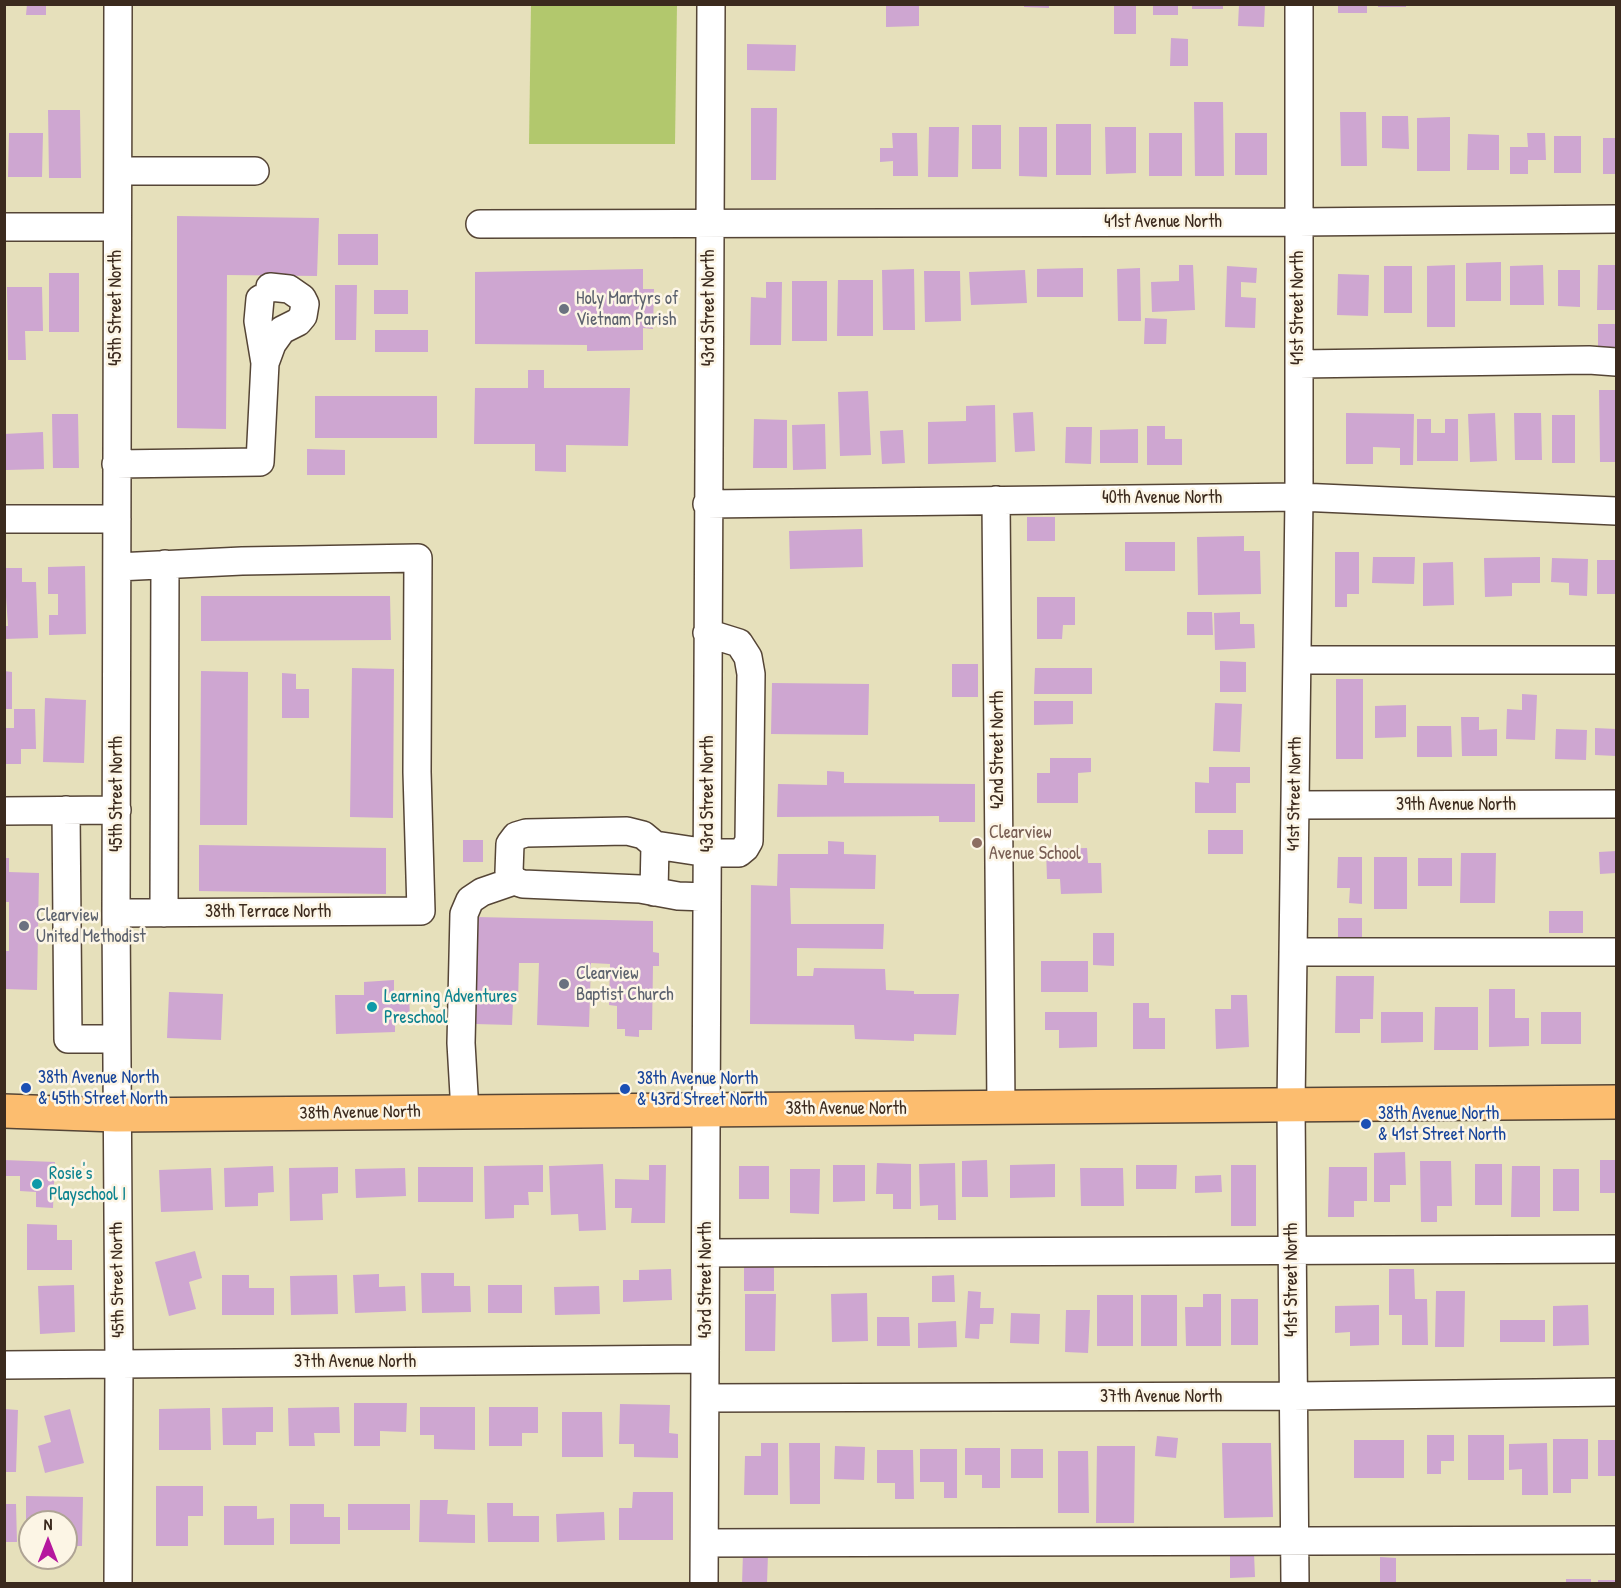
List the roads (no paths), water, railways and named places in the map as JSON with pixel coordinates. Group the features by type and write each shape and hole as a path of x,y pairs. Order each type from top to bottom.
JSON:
{"main road":[{"name":"38th Avenue North","path":"4,1111 116,1115 1617,1102"}],"street":[{"name":"45th Street North","path":"118,4 116,226 118,1584"},
{"name":"43rd Street North","path":"704,1584 711,4"},
{"name":"41st Street North","path":"1295,1584 1292,1106 1299,497 1299,4"},
{"path":"118,171 255,171"},
{"name":"41st Avenue North","path":"480,224 1617,219"},
{"path":"4,227 116,226"},
{"path":"116,464 260,462 265,363 258,310 275,293 302,298 305,304 303,316 298,322 282,330 272,344 265,363"},
{"path":"1299,364 1589,360 1617,362"},
{"name":"40th Avenue North","path":"707,504 1299,497 1617,511"},
{"name":"42nd Street North","path":"996,500 1001,1109"},
{"path":"4,519 117,519"},
{"name":"38th Terrace North","path":"116,913 421,911 417,772 418,558 165,564"},
{"path":"117,567 165,564 164,913"},
{"path":"514,882 509,872 510,844 516,836 526,832 627,831 644,835 655,845 708,852 739,853 749,841 751,674 748,657 739,643 707,633"},
{"path":"1297,660 1617,660"},
{"name":"39th Avenue North","path":"1295,806 1617,804"},
{"path":"66,810 68,1039 116,1039"},
{"path":"4,811 117,810"},
{"path":"654,892 655,845"},
{"path":"465,1112 461,1043 464,914 470,900 482,892 514,882 640,889 678,896 707,897"},
{"path":"1293,952 1617,952"},
{"path":"706,1253 1617,1249"},
{"name":"37th Avenue North","path":"4,1365 705,1359"},
{"name":"37th Avenue North","path":"706,1398 1293,1396 1617,1392"},
{"path":"705,1543 1617,1540"}],"place":[{"name":"Holy Martyrs of Vietnam Parish","path":"564,309"},
{"name":"Clearview Avenue School","path":"977,843"},
{"name":"Clearview United Methodist","path":"24,926"},
{"name":"Clearview Baptist Church","path":"564,984"},
{"name":"Learning Adventures Preschool","path":"372,1007"},
{"name":"38th Avenue North & 45th Street North","path":"26,1088"},
{"name":"38th Avenue North & 43rd Street North","path":"625,1089"},
{"name":"38th Avenue North & 41st Street North","path":"1366,1124"},
{"name":"Rosie's Playschool I","path":"37,1184"}]}
